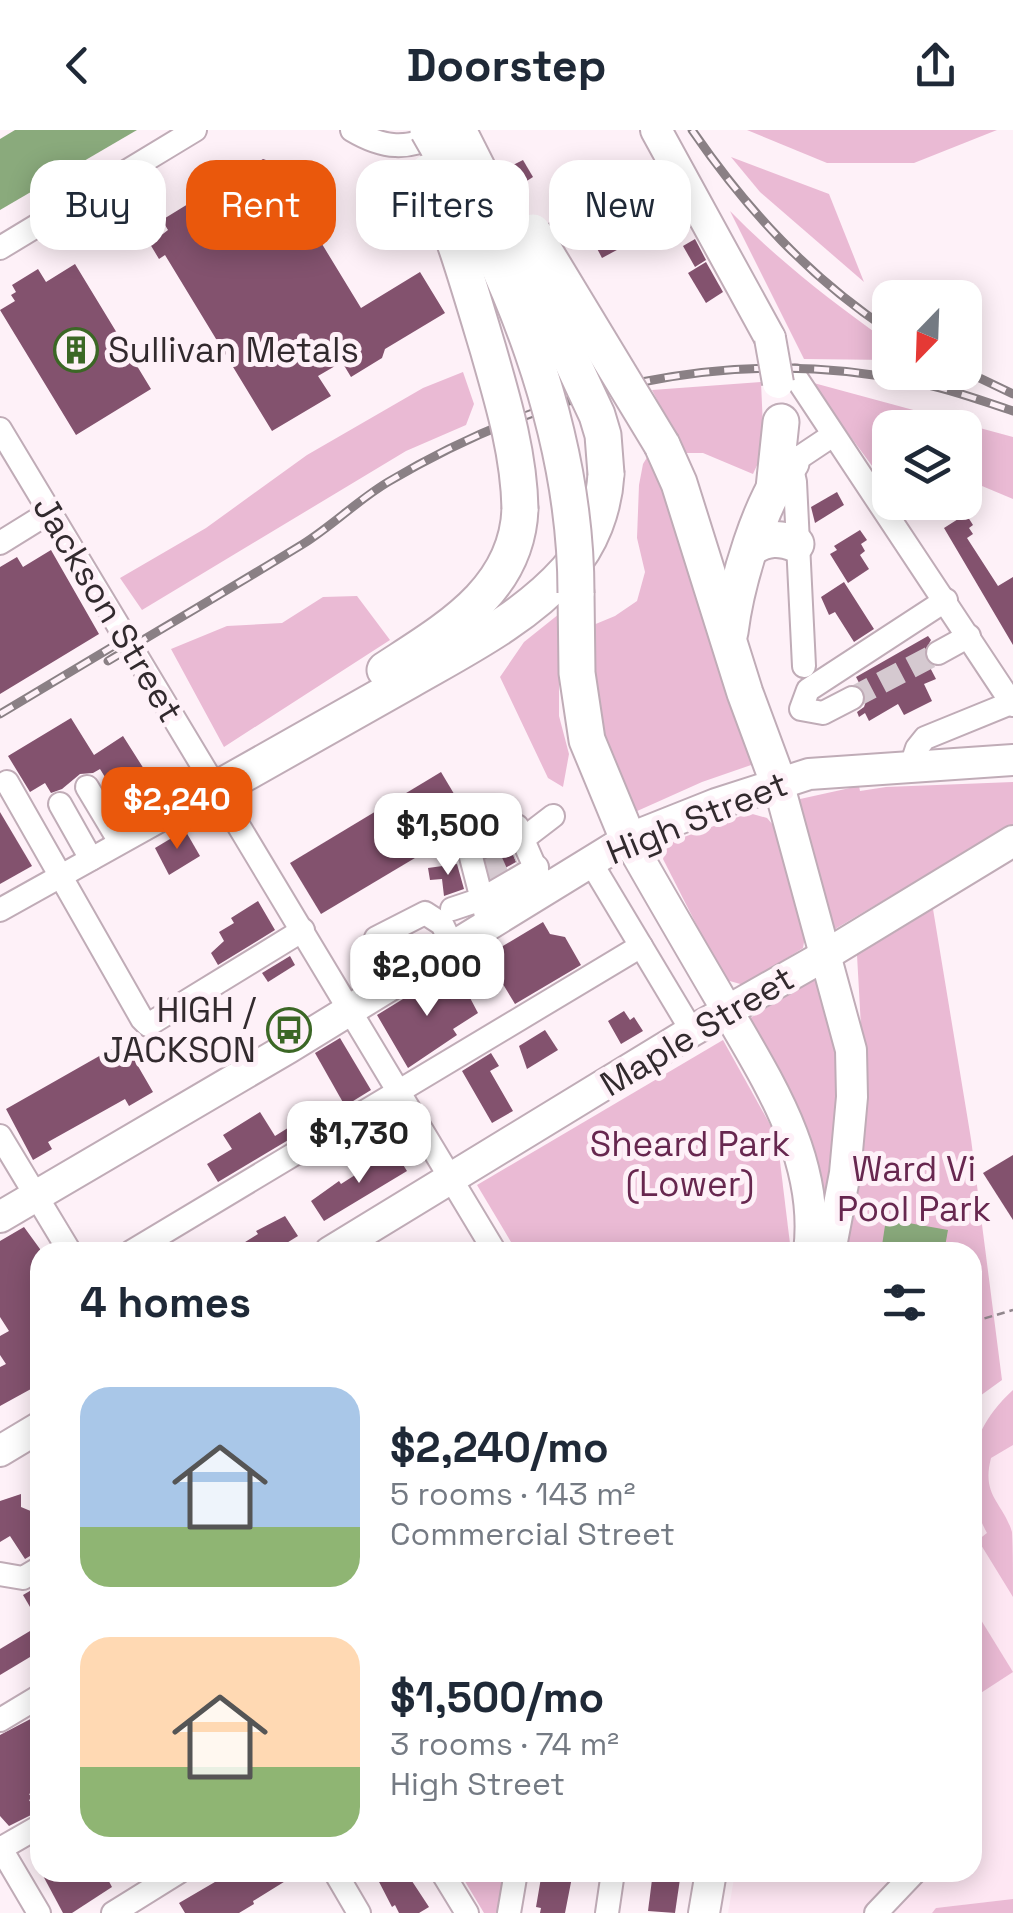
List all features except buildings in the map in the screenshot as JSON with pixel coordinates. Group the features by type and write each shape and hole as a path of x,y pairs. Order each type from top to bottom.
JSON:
{"highway":[{"path":"217,790 472,610 506,565 516,536 520,509 516,460 478,314 456,242 409,130"},
{"path":"428,130 504,284 556,423 570,486 576,545 578,684 587,740 628,839"},
{"path":"217,790 447,661 549,588 566,572 590,536 602,506 606,449 597,415 458,130"},
{"path":"474,130 662,445 679,483 745,693 778,782"},
{"path":"729,638 735,595 782,476 781,422"},
{"path":"752,548 784,538 796,544"}],"main road":[{"path":"656,130 770,338 786,380 781,422"},
{"name":"High Street","path":"0,1217 452,945 530,860 590,861 628,839 809,774 1013,760"},
{"path":"778,782 851,1050 852,1097 845,1174 832,1242"},
{"path":"628,839 782,1104 804,1164 810,1242"},
{"name":"Maple Street","path":"347,1242 1013,841"},
{"path":"0,1452 30,1433"},
{"path":"704,1913 709,1882"}],"street":[{"path":"0,248 195,130"},
{"path":"352,130 372,141 402,147 448,130"},
{"path":"786,380 832,435 1012,704 925,738 916,748 911,766"},
{"name":"Jackson Street","path":"0,429 489,1242"},
{"path":"804,666 795,482 782,476 832,435"},
{"path":"0,543 50,512"},
{"path":"852,698 823,713 801,708 808,690 946,600"},
{"path":"938,652 969,636"},
{"path":"7,782 142,1020 148,1024 303,930"},
{"path":"87,786 120,842"},
{"path":"0,910 217,790"},
{"path":"60,804 92,859"},
{"path":"530,860 553,816"},
{"path":"452,909 485,911 480,873 470,853 517,826 530,860"},
{"path":"590,861 692,1031"},
{"path":"376,938 425,913 442,924 452,945"},
{"path":"148,1242 641,946"},
{"path":"0,1136 64,1242"},
{"path":"0,1720 30,1702"},
{"path":"30,1832 0,1848 40,1913"},
{"path":"125,1910 165,1882"},
{"path":"341,1882 360,1913"},
{"path":"448,1882 467,1913"},
{"path":"509,1913 514,1882"},
{"path":"607,1913 612,1882"},
{"path":"876,1913 905,1882"}],"path":[{"path":"982,1319 1013,1310"}],"shaded area":[{"path":"15,130 137,130 86,160 30,160 30,192 0,210 0,139"},
{"path":"886,1219 948,1230 946,1242 883,1242"},
{"path":"1013,1417 1013,1899 937,1908 932,1913 728,1913 733,1882 982,1882 982,1437"}],"green space":[{"path":"747,130 997,130 914,163 827,163"},
{"path":"731,157 829,194 864,282 760,192"},
{"path":"730,211 804,278 872,330 872,360 804,359"},
{"path":"463,372 474,404 466,425 406,451 142,610 120,578 206,528 307,455 423,388"},
{"path":"761,382 764,450 753,474 703,453 684,453 652,390"},
{"path":"810,382 913,410 872,410 872,466"},
{"path":"982,429 1013,437 1013,499 982,486"},
{"path":"651,451 754,764 635,812 597,729 586,628 637,601 645,572 637,538 639,485 643,464"},
{"path":"357,596 390,640 224,747 171,649 227,626 282,623 323,597"},
{"path":"559,614 559,716 569,754 563,787 548,778 500,677 524,642"},
{"path":"1013,782 1013,824 830,932 791,801 859,786 860,791"},
{"path":"749,813 767,818 774,826 806,931 803,948 744,985 726,980 721,973 663,859 667,846 676,840"},
{"name":"Ward Vi Pool Park","path":"933,909 971,1139 1002,1380 982,1394 982,1242 841,1242 865,1099 857,955"},
{"path":"813,979 826,1005 836,1068 836,1137 823,1206 747,1020"},
{"name":"Sheard Park (Lower)","path":"723,1040 777,1137 790,1242 511,1242 477,1185"},
{"path":"1013,1390 1013,1445 991,1458 989,1481 1012,1532 1013,1597 982,1547 982,1537 987,1533 982,1522 982,1430"},
{"path":"982,1622 1013,1672 982,1692"},
{"path":"465,1882 506,1882 501,1910 484,1913"},
{"path":"1013,1899 1013,1913 932,1913 936,1908"}],"tunnel":[{"path":"852,698 938,653"},
{"path":"484,871 515,857"}],"railway":[{"path":"692,130 757,215 806,265 872,318"},
{"path":"108,661 303,544 388,482 513,420 578,398 712,371 780,368 849,372 919,383 1013,411"},
{"path":"982,379 1013,394"},
{"path":"0,714 117,644"}],"place":[{"name":"Sullivan Metals","path":"76,350"},
{"name":"HIGH / JACKSON","path":"289,1030"}]}
